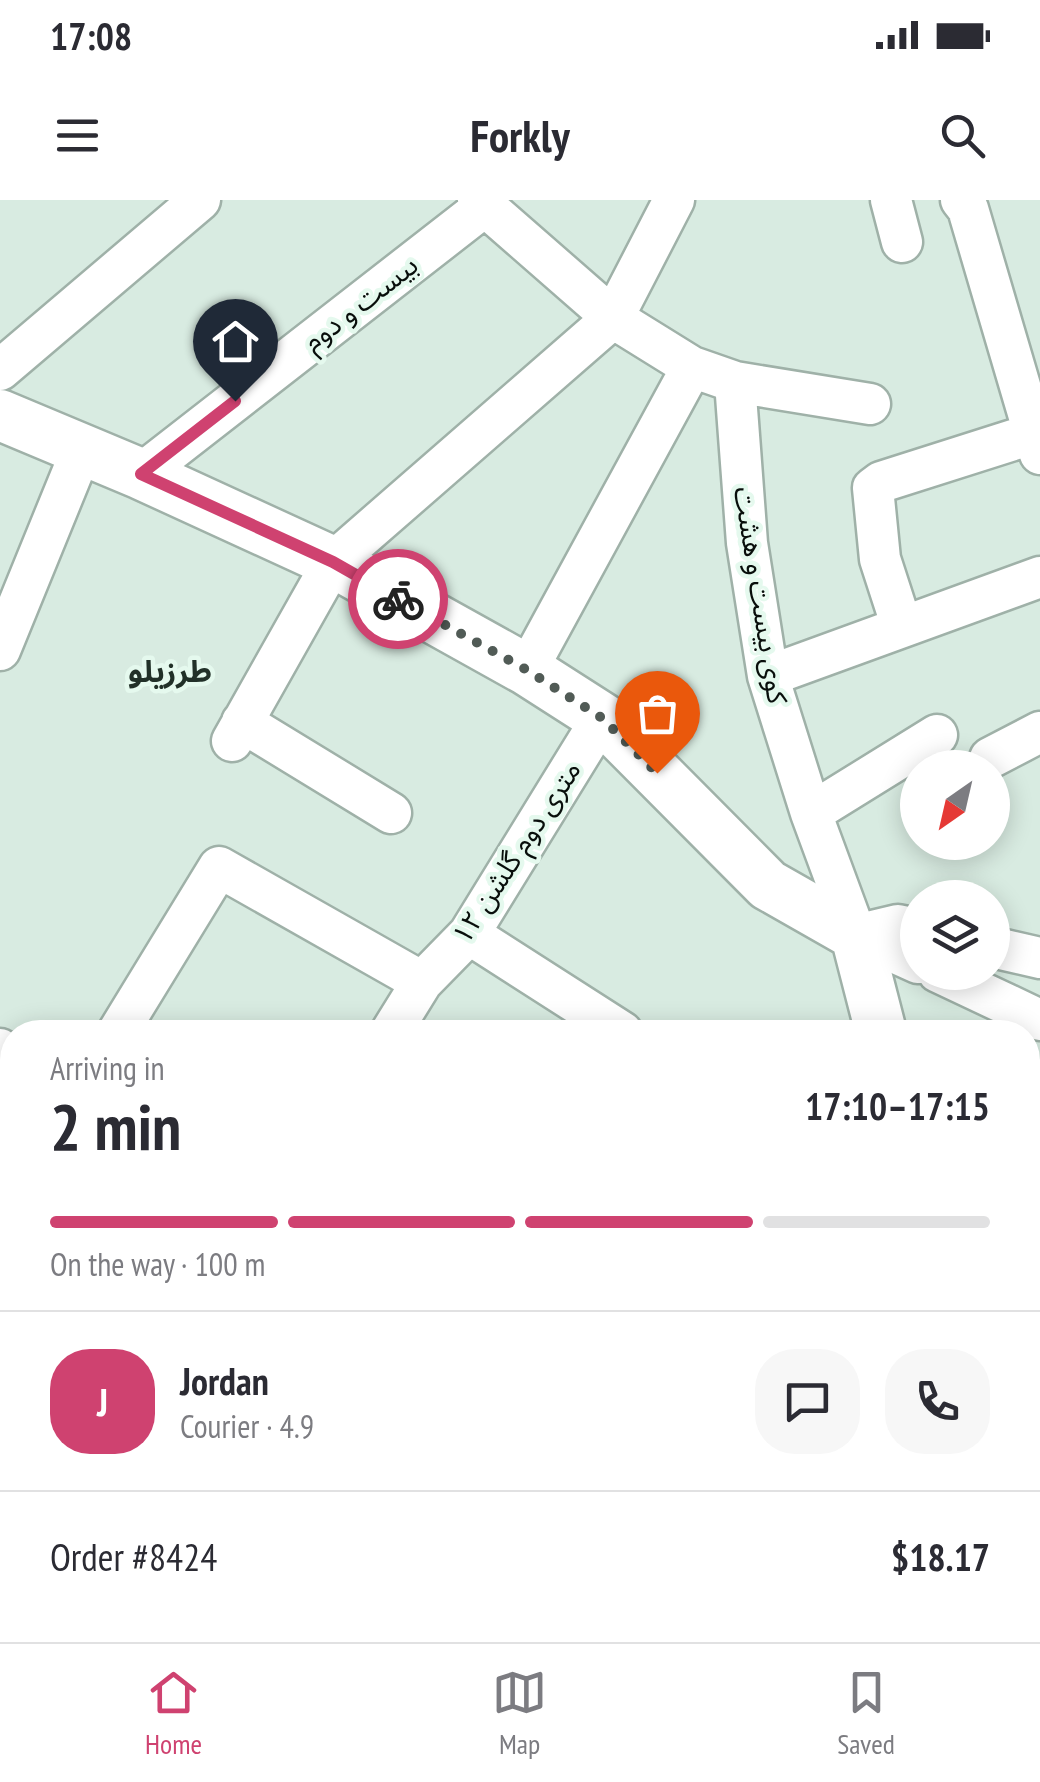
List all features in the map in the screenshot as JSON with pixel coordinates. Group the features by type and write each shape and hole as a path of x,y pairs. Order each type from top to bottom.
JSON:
{"main road":[{"path":"0,415 333,562 527,670 602,718 768,885 856,934 878,1020"}],"street":[{"path":"0,370 200,200"},
{"path":"391,813 237,731 333,562 613,318 674,200"},
{"path":"891,200 902,242"},
{"path":"902,626 880,558 873,488 881,482 1036,444 968,209 961,200"},
{"path":"481,203 613,318 692,367 735,382 870,404"},
{"name":"بیست و دوم","path":"141,474 481,203"},
{"path":"527,670 692,367"},
{"name":"کوی بیست و هشت","path":"735,382 747,542 768,676 811,814 856,934"},
{"path":"0,650 82,448"},
{"path":"768,676 1040,577"},
{"name":"۱۲ متری دوم گلشن","path":"398,1020 422,982 469,934 602,718"},
{"path":"1005,750 1040,732"},
{"path":"811,814 937,735"},
{"path":"125,1020 219,867 422,982"},
{"path":"856,934 900,926"},
{"path":"469,934 603,1020"},
{"path":"856,934 900,955"},
{"path":"1010,951 1040,958"},
{"path":"976,990 1040,1020"}],"way so far":[{"path":"398,599 527,670 602,718 657,773"}],"district":[{"name":"طرزیلو","path":"170,672"}],"route":[{"path":"235,401 141,474 333,562 398,599"}]}
